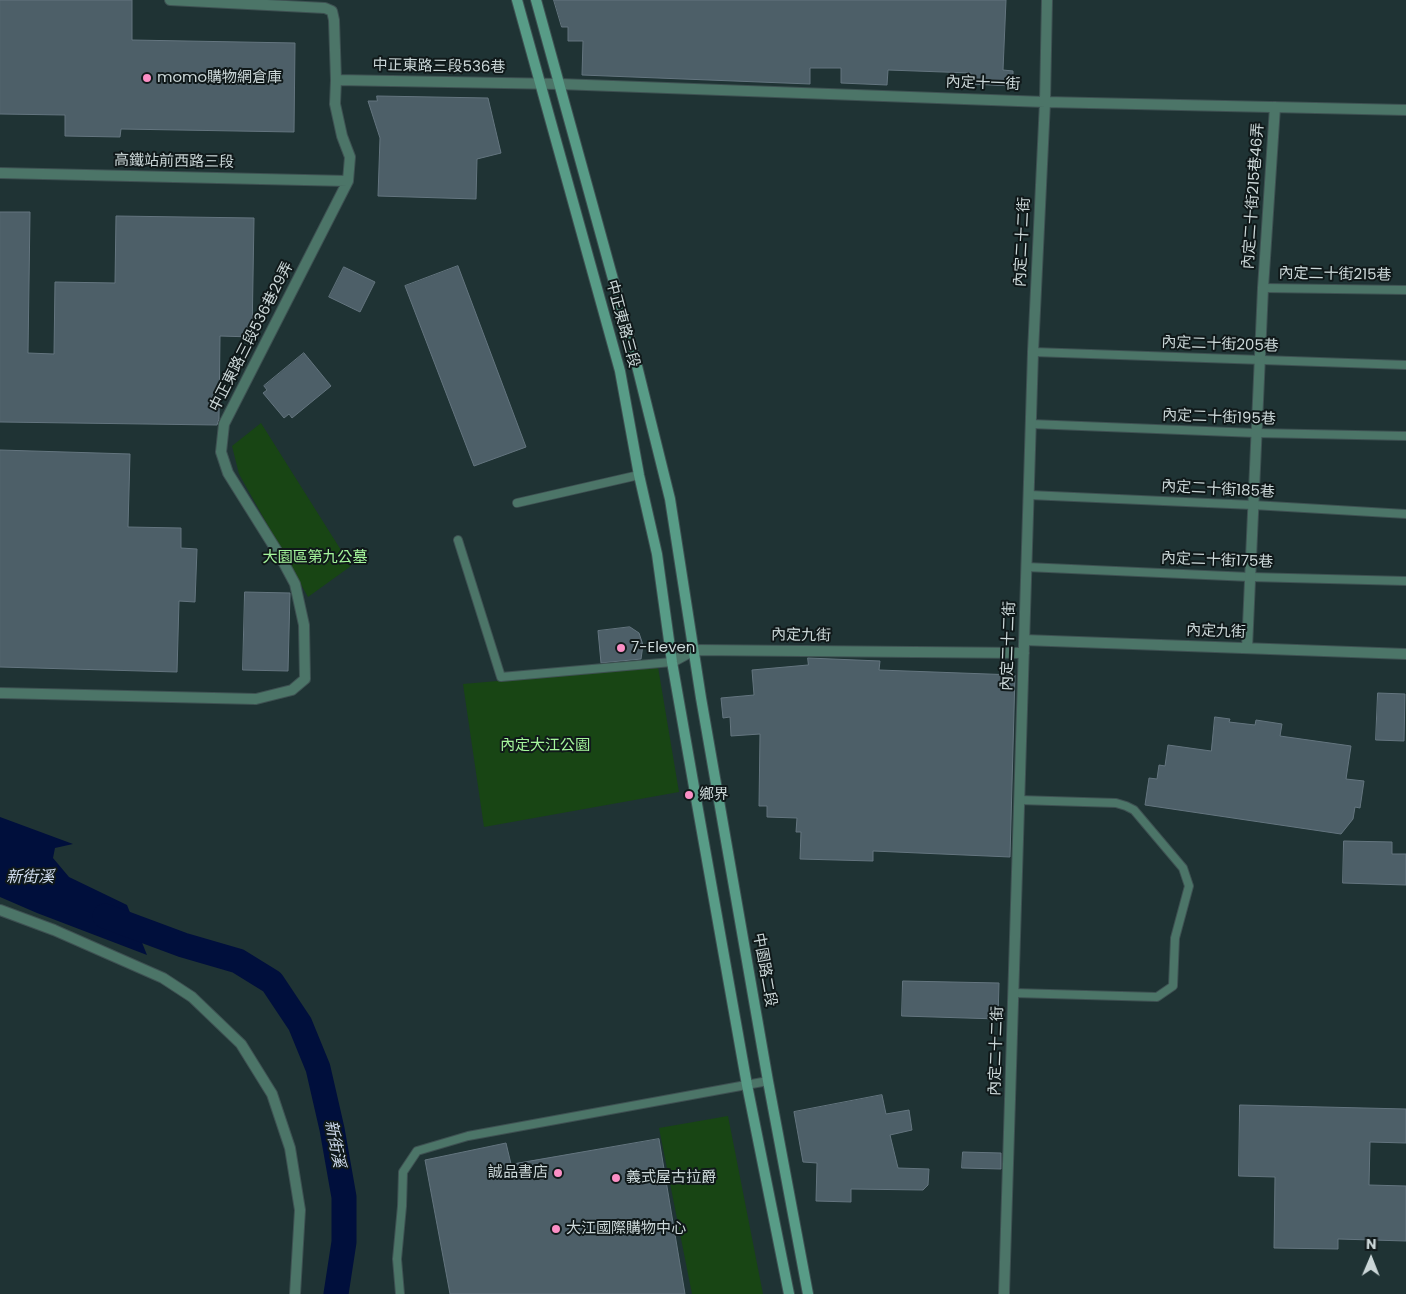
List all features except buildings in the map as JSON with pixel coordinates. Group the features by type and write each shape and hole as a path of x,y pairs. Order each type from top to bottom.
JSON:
{"main road":[{"name":"中正東路三段","path":"517,0 620,371 639,475 657,554 672,662"},
{"path":"536,0 559,84"},
{"name":"中園路二段","path":"559,84 638,366 671,509 768,1081 808,1294"},
{"path":"672,662 747,1085 789,1294"}],"street":[{"name":"中正東路三段536巷29弄","path":"0,694 256,699 292,690 305,679 304,625 295,584 280,556 228,473 221,452 224,424 348,181 350,157 342,136 336,104 334,20 332,11 325,8 170,0"},
{"name":"內定二十二街","path":"1004,1294 1033,352 1045,102 1047,0"},
{"name":"中正東路三段536巷","path":"336,80 559,84"},
{"name":"內定十一街","path":"559,84 1045,102 1406,110"},
{"name":"內定二十街215巷46弄","path":"1247,648 1263,288 1275,107"},
{"name":"高鐵站前西路三段","path":"0,174 348,181"},
{"name":"內定九街","path":"1024,640 1406,654"},
{"name":"內定九街","path":"672,662 694,650 1024,653"},
{"path":"0,910 54,930 164,978 192,997 241,1044 272,1094 290,1148 300,1210 295,1294"}],"lane":[{"name":"內定二十街215巷","path":"1263,288 1406,290"},
{"name":"內定二十街205巷","path":"1033,352 1406,366"},
{"name":"內定二十街195巷","path":"1031,424 1256,434 1406,436"},
{"path":"517,503 639,475"},
{"name":"內定二十街185巷","path":"1029,496 1253,505 1406,514"},
{"path":"458,540 501,677 672,662"},
{"name":"內定二十街175巷","path":"1026,567 1250,577 1406,581"},
{"path":"1014,993 1157,997 1173,986 1175,938 1189,886 1183,868 1134,810 1116,803 1019,800"},
{"path":"400,1294 397,1259 403,1172 417,1151 468,1136 768,1081"}],"green space":[{"name":"大園區第九公墓","path":"261,423 351,566 308,597 239,474 232,446"},
{"name":"內定大江公園","path":"658,667 679,792 484,827 463,684"},
{"path":"728,1116 763,1294 692,1294 659,1128"}],"water":[{"name":"新街溪","path":"0,817 73,844 55,848 53,858 69,877 127,905 147,955 0,897"}],"waterway":[{"name":"新街溪","path":"105,916 183,945 238,961 272,982 300,1024 318,1068 332,1129 344,1197 344,1242 336,1294"}],"place":[{"name":"momo購物網倉庫","path":"147,78"},
{"name":"7-Eleven","path":"621,648"},
{"name":"鄉界","path":"689,795"},
{"name":"誠品書店","path":"558,1173"},
{"name":"義式屋古拉爵","path":"616,1178"},
{"name":"大江國際購物中心","path":"556,1229"}]}
